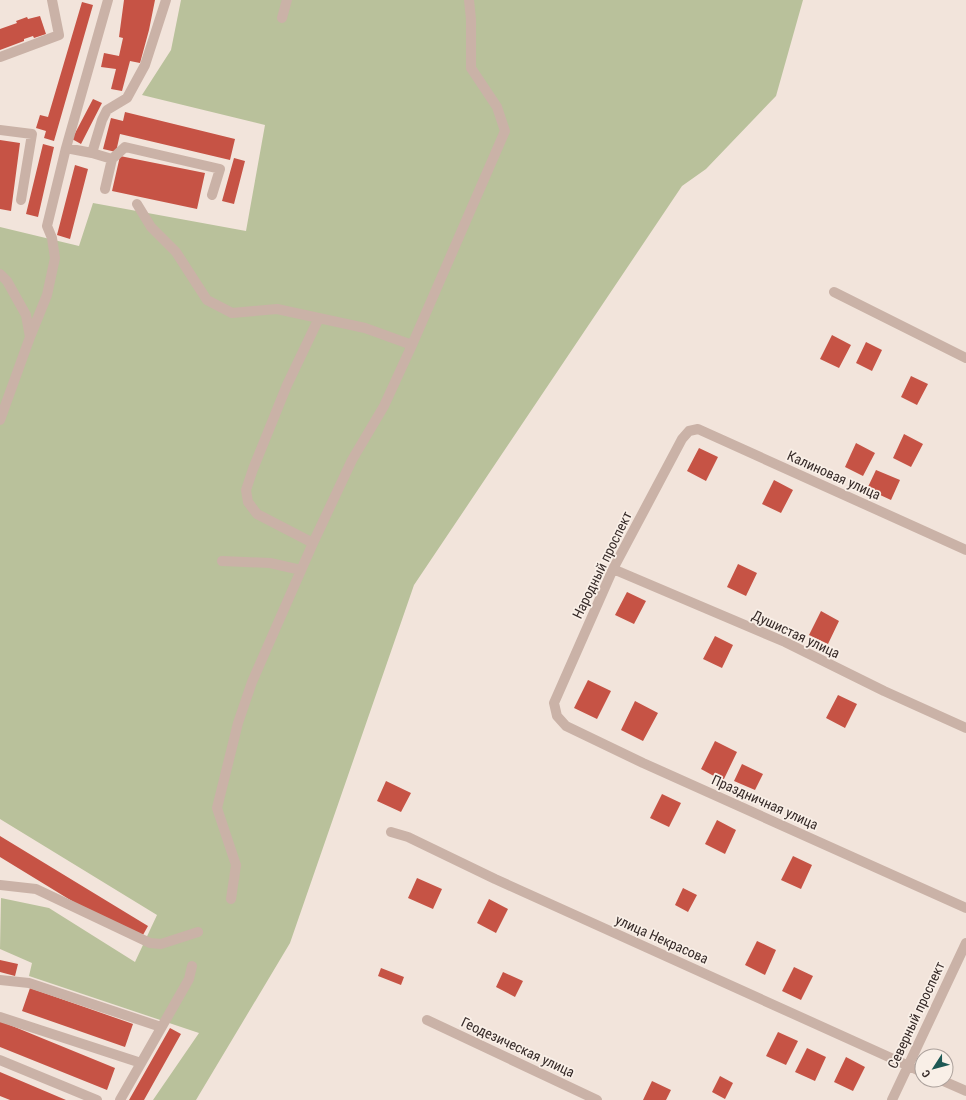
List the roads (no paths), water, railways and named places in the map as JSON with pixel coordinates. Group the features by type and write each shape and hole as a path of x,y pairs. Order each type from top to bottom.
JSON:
{"street":[{"path":"0,57 59,35 52,0"},
{"path":"0,420 47,295 55,258 52,238 47,226 66,148 108,0"},
{"path":"92,152 102,120 107,110 127,98 145,65 166,0"},
{"path":"282,18 287,0"},
{"path":"231,899 236,865 217,808 238,723 252,682 313,543 352,460 384,406 505,131 497,107 471,68 470,0"},
{"path":"0,130 32,134 21,200"},
{"path":"105,189 112,159 126,147 220,169 212,195"},
{"path":"66,148 92,152 112,159"},
{"path":"137,204 151,227 176,252 206,300 232,312 277,309 365,328 412,345"},
{"path":"0,274 7,281 26,315 30,337"},
{"path":"834,292 966,358"},
{"path":"313,543 257,514 248,502 246,490 287,384 319,318"},
{"name":"Калиновая улица","path":"689,431 698,429 966,550"},
{"name":"Народный проспект","path":"557,716 554,703 613,569 682,439 689,431"},
{"path":"222,561 270,563 301,570"},
{"name":"Душистая улица","path":"613,569 785,642 884,691 966,728"},
{"name":"Праздничная улица","path":"557,716 566,726 629,756 966,908"},
{"name":"улица Некрасова","path":"391,832 408,837 502,882 914,1069"},
{"path":"0,885 36,889 150,944 161,944 198,932"},
{"name":"Северный проспект","path":"892,1100 966,943"},
{"path":"120,1100 189,978 192,966"},
{"path":"0,980 29,982 161,1027"},
{"path":"0,1017 141,1063"},
{"name":"Геодезическая улица","path":"427,1020 597,1100"},
{"path":"0,1060 97,1100"},
{"path":"954,1086 966,1091"}]}
